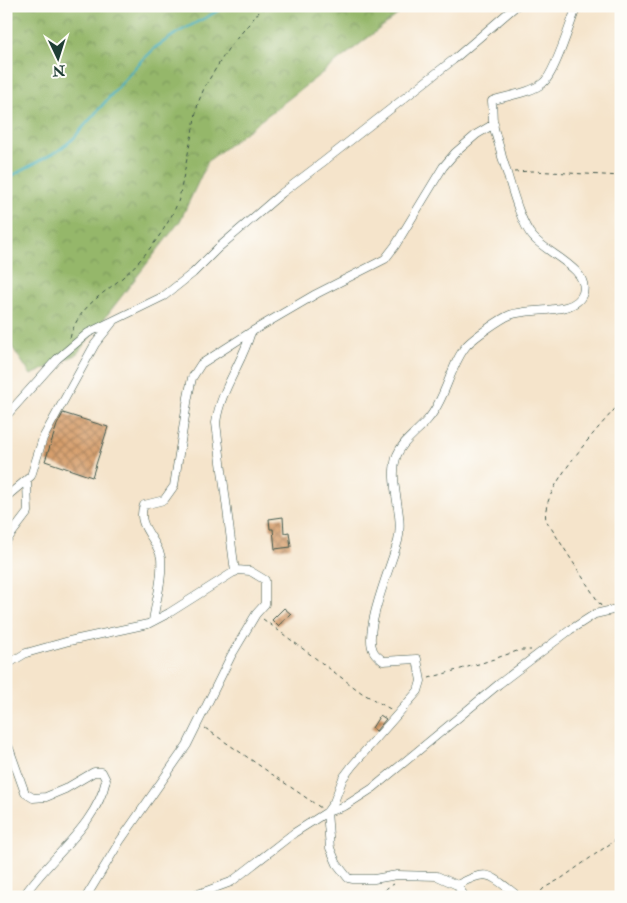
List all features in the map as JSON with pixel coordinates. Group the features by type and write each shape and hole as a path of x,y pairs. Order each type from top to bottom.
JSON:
{"street":[{"path":"6,416 36,380 88,333 164,296 186,279 282,192 454,60 516,6"},
{"path":"465,897 457,885 437,876 396,875 374,879 348,878 337,864 330,848 327,812 334,802 343,778 418,691 421,681 417,659 383,661 372,650 371,632 400,533 394,467 398,453 436,409 461,354 468,345 509,315 519,312 569,307 583,293 578,272 533,238 528,230 513,194 494,124 492,101 544,83 550,73 577,6"},
{"path":"153,620 161,574 161,557 143,524 141,510 144,505 164,500 174,486 192,378 201,364 316,294 385,258 395,246 443,166 477,134 494,124"},
{"path":"6,497 31,476 47,430 95,344 113,321"},
{"path":"235,572 216,424 222,397 248,343 251,332"},
{"path":"6,541 28,512 27,480"},
{"path":"6,665 26,653 69,640 148,624 238,570 250,571 265,580 265,604 256,614 231,656 187,745 120,841 86,897"},
{"path":"190,897 232,882 294,833 327,812 344,806 373,788 499,684 546,649 595,614 621,608"},
{"path":"6,751 9,748 25,793 33,798 46,797 65,789 94,772 102,772 106,780 104,792 90,817 23,897"},
{"path":"457,885 477,875 488,874 514,893 515,897"}],"path":[{"path":"67,350 72,332 89,304 101,292 122,278 136,264 174,212 179,199 198,103 205,86 228,49 259,12 267,6"},
{"path":"507,172 533,171 621,176"},
{"path":"604,611 546,520 545,514 558,480 586,443 620,404"},
{"path":"256,614 362,694 398,714"},
{"path":"421,681 520,650 546,649"},
{"path":"198,723 327,812"},
{"path":"536,897 544,888 562,878 621,836"},
{"path":"371,897 394,884"}],"green space":[{"path":"6,6 409,6 208,161 180,221 76,355 31,375 6,338"}],"building":[{"path":"63,413 108,427 92,477 45,461"},
{"path":"283,517 284,533 289,532 291,547 275,549 273,529 270,529 269,519"},
{"path":"284,608 291,614 278,626 272,620"},
{"path":"380,715 386,719 376,731 372,728"}],"waterway":[{"path":"6,179 59,150 73,139 139,63 156,47 177,33 227,6"}]}
